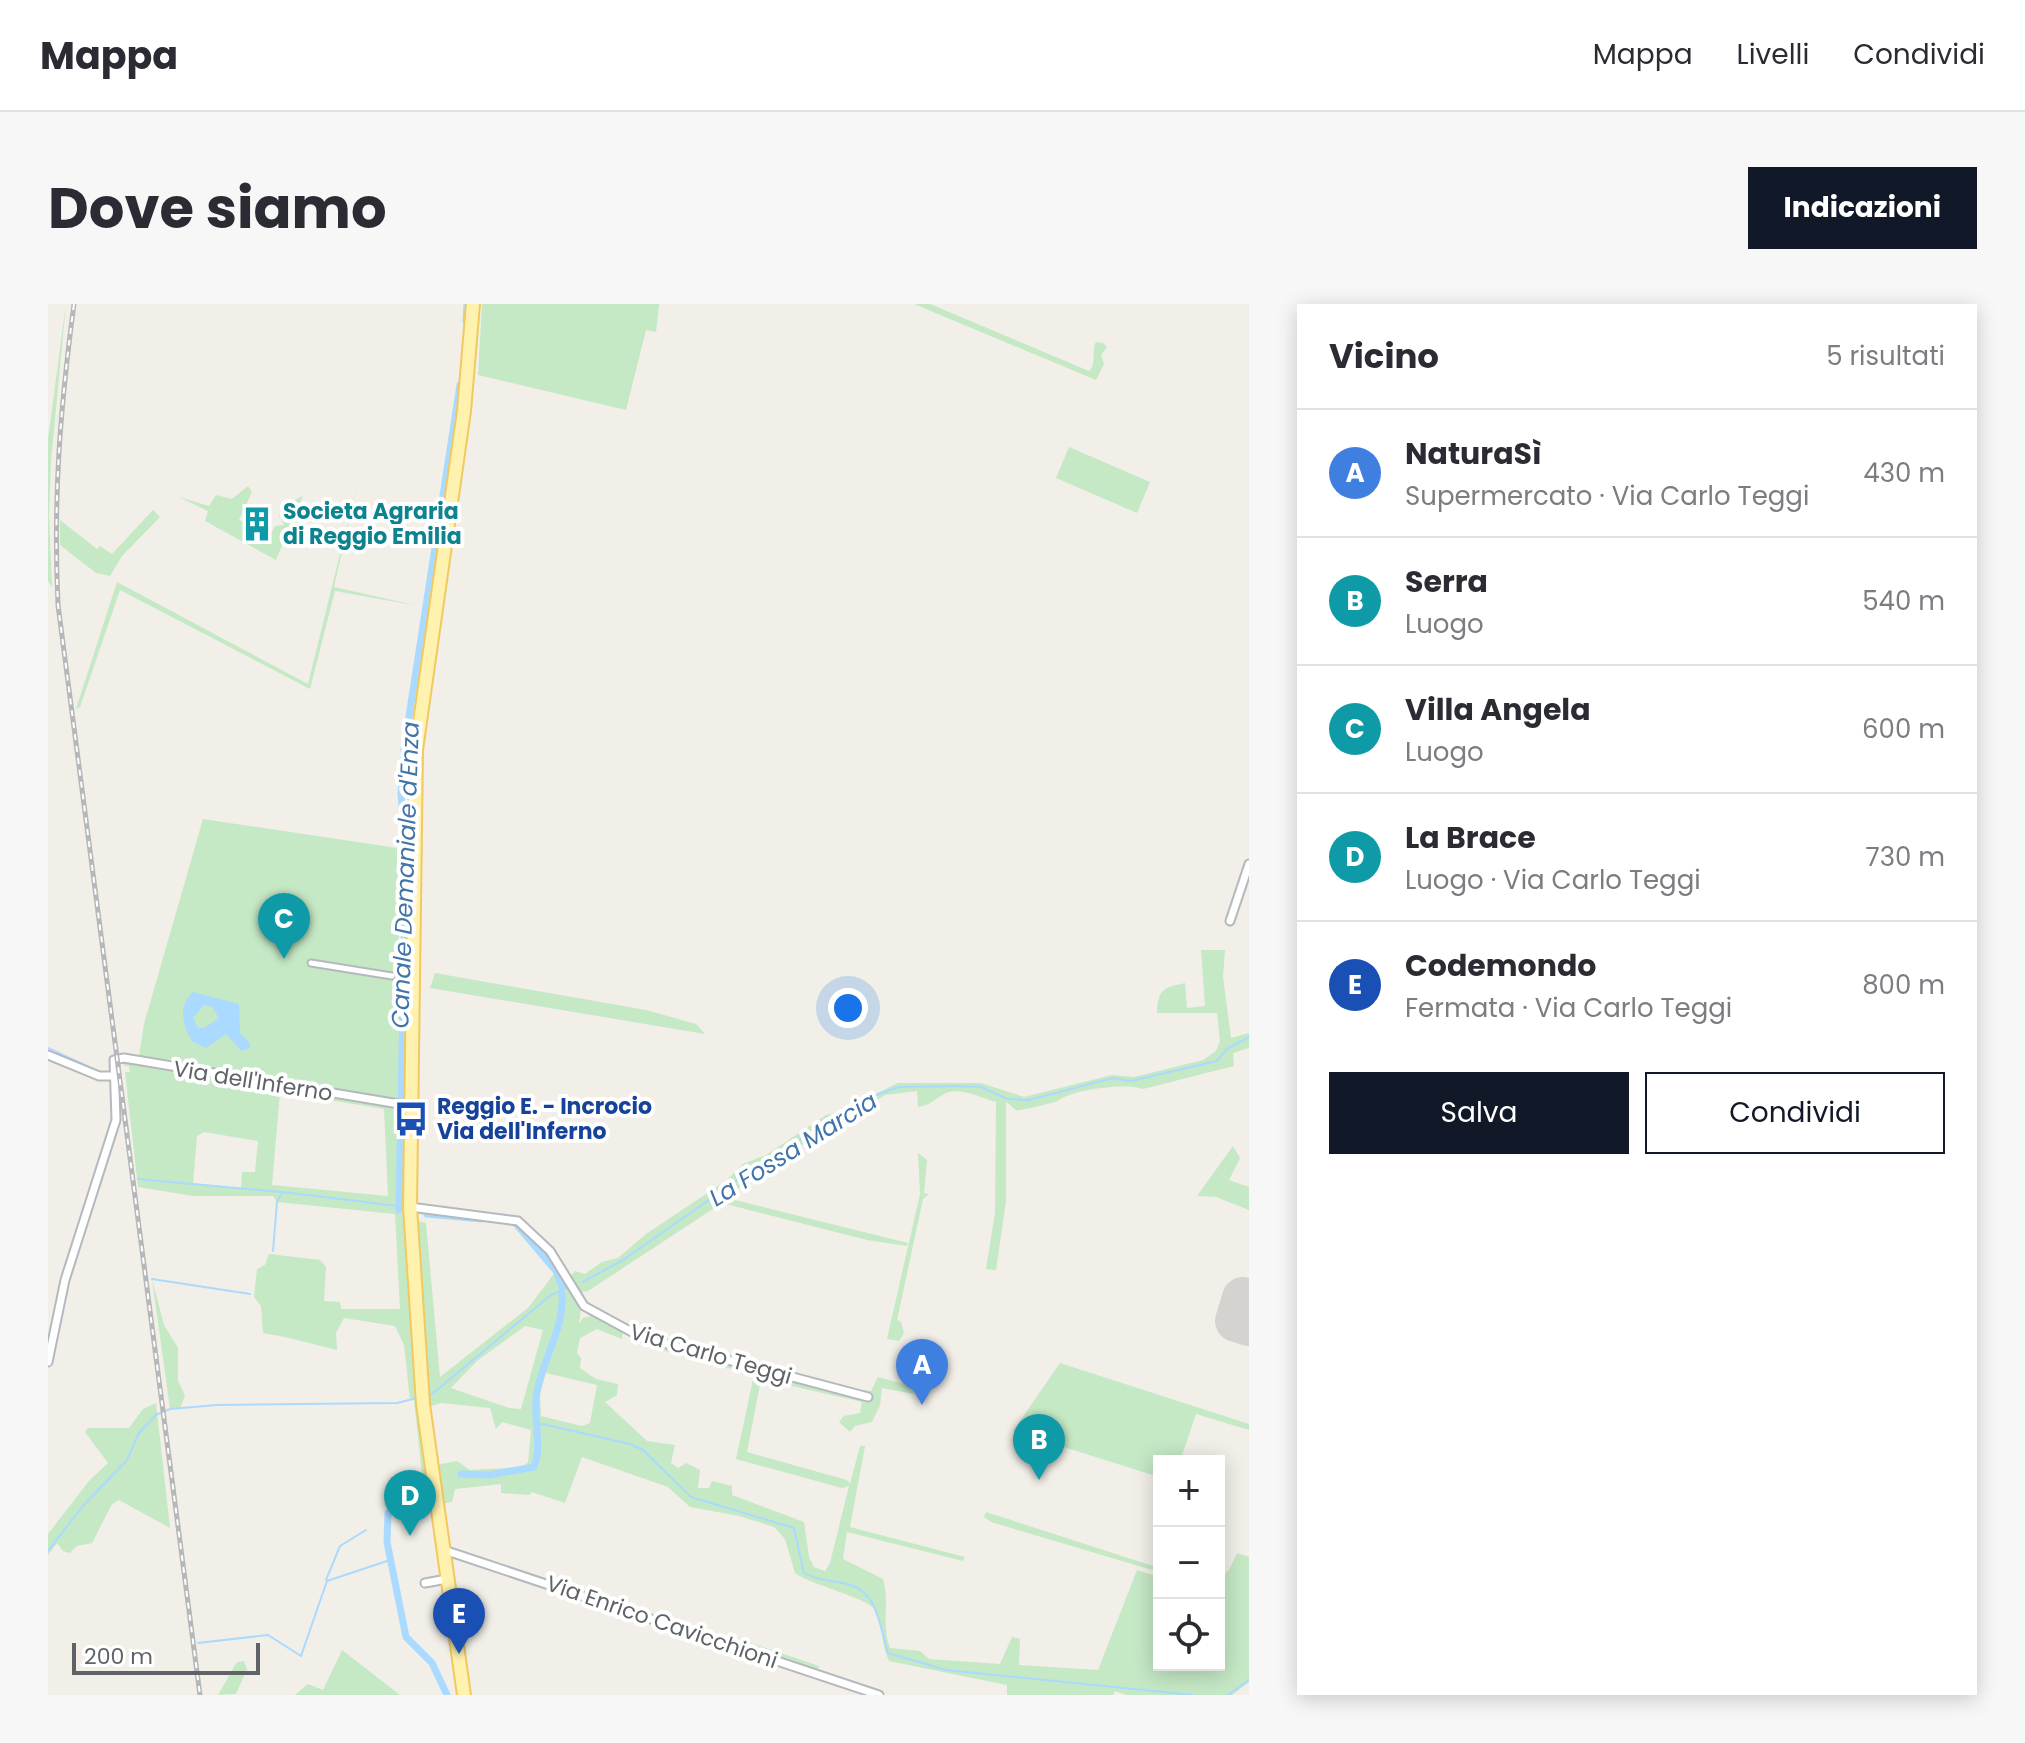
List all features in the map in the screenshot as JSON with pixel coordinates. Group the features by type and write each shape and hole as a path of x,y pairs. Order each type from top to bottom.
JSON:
{"main road":[{"path":"464,1695 423,1404 410,1207 408,1105 416,750 468,382 473,304"}],"street":[{"path":"1230,921 1249,864"},
{"path":"311,963 392,976"},
{"path":"48,1055 101,1076 113,1076 116,1120 65,1280 48,1362"},
{"name":"Via dell'Inferno","path":"113,1076 112,1062 120,1058 408,1105"},
{"name":"Via Carlo Teggi","path":"410,1207 518,1221 550,1251 584,1306 641,1337 868,1397"},
{"name":"Via Enrico Cavicchioni","path":"444,1550 879,1695"},
{"path":"425,1583 447,1579"}],"green space":[{"path":"66,304 51,461 49,518 52,587 48,581 48,439"},
{"path":"482,304 659,304 656,332 646,330 626,410 478,375"},
{"path":"914,304 930,304 1089,371 1093,365 1096,342 1103,343 1107,347 1101,355 1104,364 1096,380"},
{"path":"1069,447 1150,482 1137,513 1056,478"},
{"path":"357,485 334,587 419,606 335,591 310,689 120,590 80,707 76,709 117,582 308,684"},
{"path":"248,486 252,492 239,520 253,526 250,535 267,542 275,526 284,525 279,515 284,505 303,496 276,560 205,521 208,511 179,497 209,506 216,495 232,499"},
{"path":"153,510 160,517 122,556 110,576 96,573 60,545 60,520 97,549 100,546 112,554"},
{"path":"203,819 397,848 400,983 406,985 407,990 404,1214 410,1215 434,1480 423,1484 414,1400 410,1400 404,1345 395,1326 344,1318 336,1333 337,1350 263,1333 261,1306 254,1297 257,1269 265,1265 269,1254 320,1260 326,1267 324,1301 340,1302 341,1309 400,1309 395,1214 277,1202 273,1196 193,1196 138,1187 125,1072 130,1072 129,1066 124,1066 124,1058 145,1058 139,1056 144,1024","holes":["280,1092 384,1109 388,1196 272,1185","204,1132 258,1141 255,1172 242,1172 241,1188 193,1184 197,1136"]},
{"path":"1201,950 1225,950 1223,977 1231,1038 1249,1033 1249,1048 1233,1053 1234,1066 1143,1089 1124,1086 1084,1091 1022,1110 1016,1110 1006,1102 1006,1201 996,1270 986,1269 995,1213 996,1102 964,1092 952,1092 918,1107 917,1091 885,1095 762,1169 727,1198 908,1243 907,1246 867,1240 722,1203 588,1291 577,1293 582,1301 579,1324 583,1318 596,1315 623,1329 622,1339 597,1329 580,1338 577,1353 581,1358 580,1368 596,1379 618,1384 617,1395 605,1402 647,1441 675,1445 671,1463 678,1468 686,1463 700,1470 698,1488 709,1488 712,1481 732,1486 732,1495 804,1522 809,1557 814,1567 825,1571 830,1563 849,1486 842,1488 736,1459 754,1375 650,1347 654,1334 861,1390 871,1391 878,1377 915,1387 914,1394 882,1388 880,1405 872,1422 855,1426 850,1432 839,1422 844,1416 860,1413 862,1402 761,1379 747,1452 847,1480 850,1484 860,1446 865,1446 850,1527 965,1557 963,1561 847,1532 843,1559 883,1579 890,1648 920,1651 929,1659 1000,1664 1012,1637 1020,1639 1019,1665 1098,1670 1137,1570 1153,1575 1153,1671 1225,1671 1225,1574 1237,1553 1249,1557 1249,1682 1232,1695 1126,1695 1115,1691 1113,1695 1007,1695 1007,1685 889,1661 876,1611 863,1601 795,1573 785,1539 774,1527 739,1516 690,1507 668,1487 582,1457 565,1503 532,1492 529,1495 501,1493 501,1484 455,1489 452,1502 442,1504 436,1465 457,1461 470,1470 523,1467 528,1462 531,1430 502,1422 496,1429 490,1408 441,1403 428,1407 415,1220 426,1223 440,1377 528,1308 556,1271 562,1286 575,1271 585,1274 602,1262 618,1258 646,1234 727,1180 743,1164 766,1155 826,1115 837,1113 898,1083 981,1083 1024,1097 1112,1075 1134,1077 1203,1060 1216,1051 1220,1041 1217,1013 1157,1013 1160,994 1171,986 1185,983 1187,1008 1205,1006","holes":["525,1326 543,1330 521,1409 509,1408 451,1388 477,1361","546,1373 597,1385 590,1423 582,1426 541,1416 540,1394"]},
{"path":"435,973 646,1010 696,1024 705,1034 430,988"},
{"path":"1233,1146 1240,1158 1229,1180 1249,1187 1249,1210 1216,1197 1197,1196"},
{"path":"918,1153 927,1160 924,1193 929,1194 923,1199 897,1320 901,1322 904,1333 899,1341 887,1339 920,1194"},
{"path":"152,1279 164,1325 178,1348 178,1381 185,1395 180,1408 170,1409"},
{"path":"1060,1363 1249,1424 1249,1430 1196,1414 1182,1455 1153,1455 1153,1475 1013,1431"},
{"path":"156,1403 170,1528 119,1500 112,1504 92,1543 77,1546 70,1553 63,1551 57,1543 48,1555 48,1534 89,1481 108,1463 85,1432 88,1428 129,1428 143,1409"},
{"path":"986,1512 1153,1566 1153,1570 991,1522 984,1517"},
{"path":"727,1635 819,1666 817,1674 724,1643"},
{"path":"342,1650 400,1695 295,1695 308,1684 323,1690"},
{"path":"244,1661 247,1669 236,1694 218,1695 237,1662"}],"water":[{"path":"193,992 239,1004 240,1034 250,1043 250,1048 241,1051 226,1034 206,1048 193,1042 183,1017 188,998","holes":["204,1005 212,1007 219,1018 204,1028 198,1028 193,1018"]}],"waterway":[{"name":"Canale Demaniale d'Enza","path":"466,321 467,304"},
{"name":"Canale Demaniale d'Enza","path":"399,1210 406,849 401,794 404,749 460,385"},
{"name":"La Fossa Marcia","path":"583,1282 623,1260 762,1163 876,1095 899,1087 954,1086 981,1087 1007,1099 1029,1100 1113,1078 1131,1081 1217,1061 1227,1049 1249,1037"},
{"path":"48,1048 102,1073"},
{"path":"138,1179 281,1192"},
{"path":"273,1251 277,1202 282,1192 398,1206"},
{"name":"Canale Demaniale d'Enza","path":"427,1214 481,1219"},
{"name":"Canale Demaniale d'Enza","path":"517,1225 556,1271 562,1287"},
{"path":"152,1279 250,1294"},
{"name":"La Fossa Marcia","path":"431,1395 551,1295 567,1288"},
{"name":"Canale Demaniale d'Enza","path":"461,1474 489,1475 534,1467 538,1449 537,1392 557,1332 562,1294"},
{"name":"La Fossa Marcia","path":"48,1551 82,1507 127,1460 139,1433 156,1415 170,1409 217,1405 397,1403 417,1398"},
{"path":"538,1423 630,1444 643,1450 691,1497 794,1528 804,1573 854,1586 863,1592 875,1609 888,1653 946,1670 1193,1695"},
{"name":"Canale Demaniale d'Enza","path":"417,1497 388,1513 387,1542 406,1637 432,1663 447,1695"},
{"path":"326,1580 340,1546 366,1530"},
{"path":"198,1643 268,1635 301,1656 327,1581 387,1561"},
{"path":"1228,1695 1249,1680"}],"runway":[{"path":"1249,1300 1243,1298 1236,1321 1249,1325"}],"railway":[{"path":"74,304 59,454 56,528 58,605 200,1695"}],"place":[{"name":"Societa Agraria di Reggio Emilia","path":"257,524"},
{"name":"Villa Angela","path":"284,959"},
{"name":"Reggio E. - Incrocio Via dell'Inferno","path":"411,1119"},
{"name":"NaturaSì","path":"922,1405"},
{"name":"Serra","path":"1039,1480"},
{"name":"La Brace","path":"410,1536"},
{"name":"Codemondo","path":"459,1654"}]}
